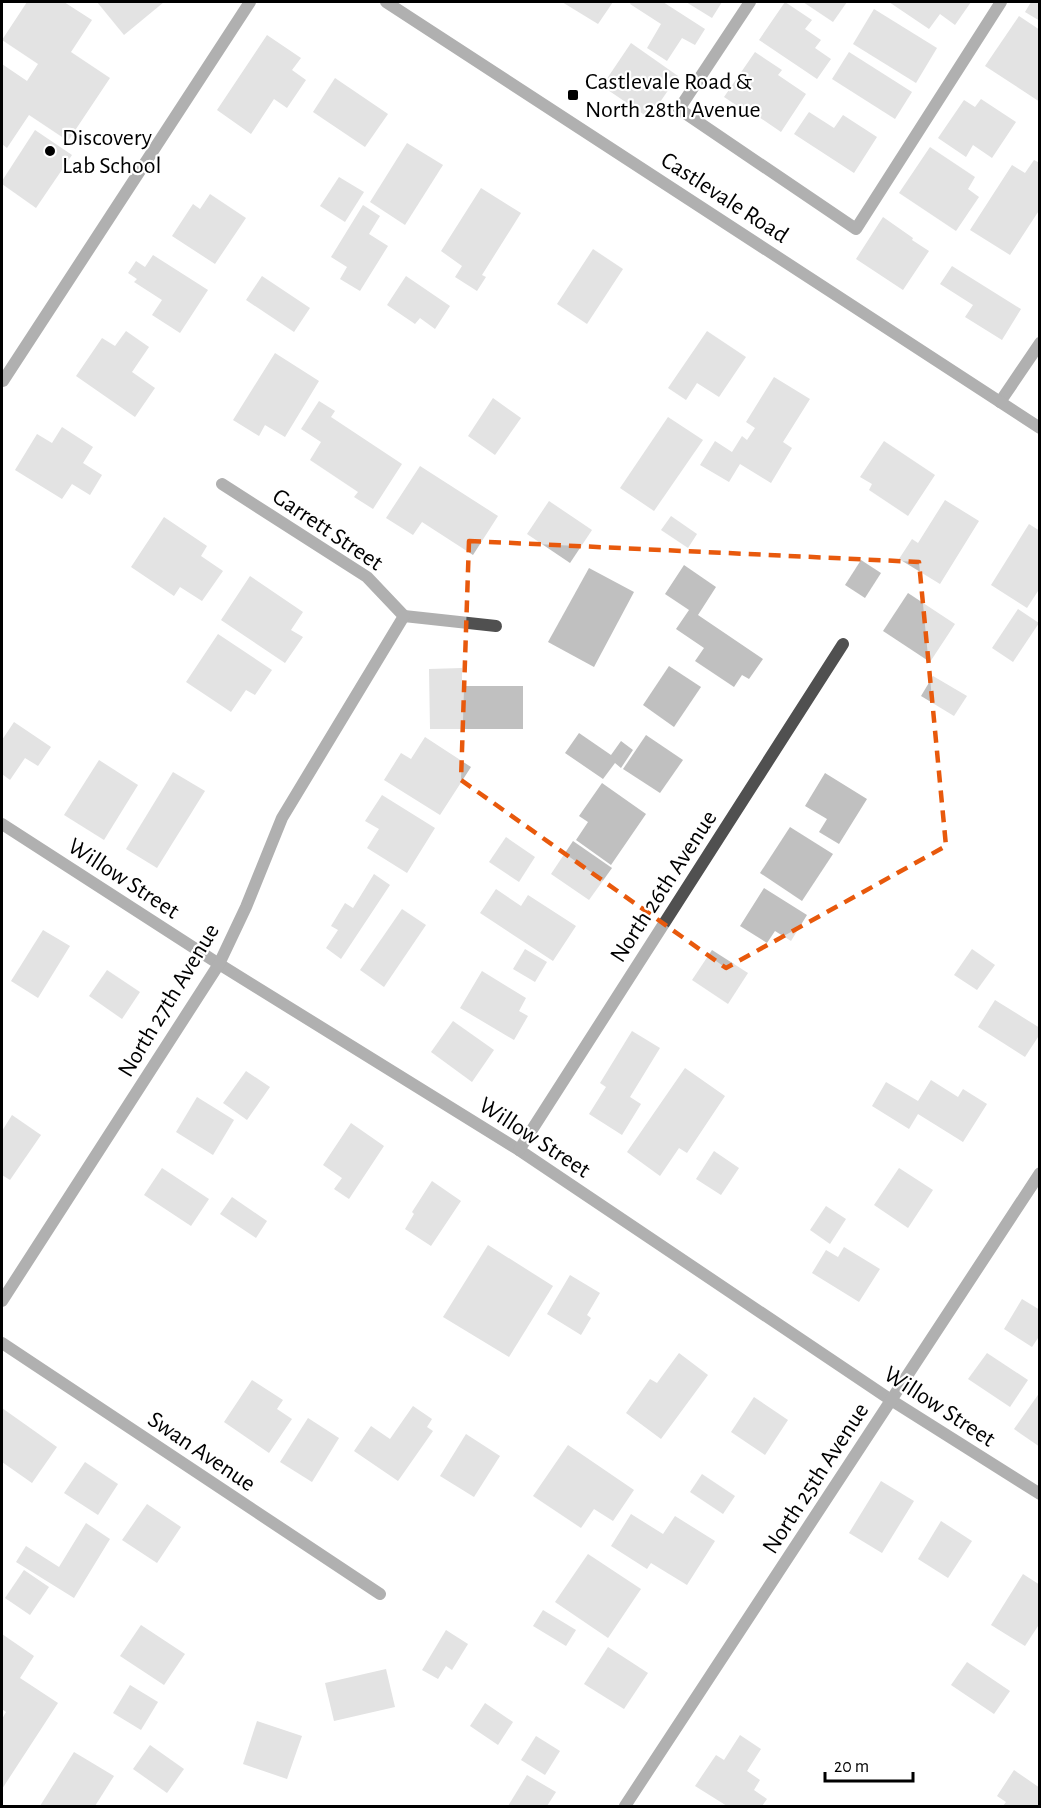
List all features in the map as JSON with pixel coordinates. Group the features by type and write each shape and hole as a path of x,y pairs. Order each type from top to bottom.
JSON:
{"street":[{"path":"3,381 250,2"},
{"name":"Castlevale Road","path":"387,2 1040,428"},
{"path":"750,2 679,109 856,229 1000,2"},
{"path":"1000,402 1040,343"},
{"name":"Garrett Street","path":"222,484 367,577 404,616"},
{"path":"404,616 496,626"},
{"name":"North 27th Avenue","path":"2,1301 219,964 246,908 282,818 404,616"},
{"name":"North 26th Avenue","path":"519,1150 843,644"},
{"name":"Willow Street","path":"2,824 219,964 519,1150 891,1400 1040,1494"},
{"name":"North 25th Avenue","path":"625,1806 1040,1173"},
{"name":"Swan Avenue","path":"2,1343 380,1594"}],"highlighted area":[{"path":"469,541 919,562 946,846 726,968 461,780"}],"building":[{"path":"27,2 64,2 92,20 71,52 110,78 68,141 29,115 7,148 2,144 2,64 27,81 38,64 2,40"},
{"path":"97,2 164,2 124,35"},
{"path":"562,2 613,2 598,24"},
{"path":"631,2 663,2 705,29 695,45 682,38 667,61 647,48 661,24 630,4"},
{"path":"686,2 722,2 712,18"},
{"path":"785,2 812,20 805,29 821,40 815,48 831,59 817,79 759,40"},
{"path":"803,2 847,2 833,22"},
{"path":"889,2 971,2 955,25 940,14 929,29"},
{"path":"1031,2 1040,2 1040,21 1025,12"},
{"path":"874,9 937,48 916,83 853,44"},
{"path":"1019,16 1040,30 1040,102 985,66"},
{"path":"267,35 301,58 292,70 306,80 287,108 274,99 251,134 217,110"},
{"path":"631,43 678,76 649,118 602,86"},
{"path":"755,52 782,70 778,75 806,94 781,132 724,97"},
{"path":"849,52 912,92 895,119 832,79"},
{"path":"335,78 388,114 365,147 313,112"},
{"path":"981,99 1016,122 992,158 973,145 966,157 938,138 964,100 975,107"},
{"path":"809,112 834,128 843,115 877,137 854,173 794,134"},
{"path":"35,130 72,155 36,208 2,184"},
{"path":"407,143 443,165 405,225 370,202"},
{"path":"930,147 975,177 968,189 979,197 956,231 899,193"},
{"path":"1034,160 1040,163 1040,209 1010,255 970,230 1012,165 1025,173"},
{"path":"339,177 364,192 345,222 320,206"},
{"path":"481,188 521,213 482,275 486,277 477,291 455,277 462,266 441,251"},
{"path":"210,194 246,218 215,264 172,236 193,204 200,209"},
{"path":"363,205 380,216 369,234 388,246 360,291 340,279 347,267 331,257"},
{"path":"883,217 929,251 903,290 856,259"},
{"path":"593,249 623,269 587,324 557,304"},
{"path":"153,255 208,290 180,333 152,315 162,300 134,282 137,279 128,273 136,261 145,267"},
{"path":"952,266 1021,309 1002,340 965,317 973,305 940,284"},
{"path":"262,276 310,308 294,332 246,300"},
{"path":"406,276 450,306 435,329 420,318 415,324 387,305"},
{"path":"126,331 149,347 132,372 155,388 135,417 76,376 102,338 115,346"},
{"path":"707,331 746,357 719,397 697,383 686,400 668,388"},
{"path":"275,353 319,381 285,437 265,425 259,436 233,420"},
{"path":"774,377 810,399 783,442 792,448 771,483 740,464 729,482 700,465 715,441 732,452 742,436 747,440 755,428 746,422"},
{"path":"493,398 521,418 495,455 468,436"},
{"path":"319,401 335,411 331,417 402,464 373,509 354,497 358,492 310,460 321,442 301,429"},
{"path":"668,417 703,440 654,511 620,488"},
{"path":"62,427 93,447 83,463 102,475 90,495 72,484 62,499 15,470 37,434 52,443"},
{"path":"884,441 935,475 908,516 869,490 872,484 860,477"},
{"path":"420,466 498,516 473,555 422,522 413,535 386,518"},
{"path":"945,500 979,521 940,584 899,559 912,539 918,543"},
{"path":"549,501 592,530 570,563 527,534"},
{"path":"671,516 697,534 688,548 661,530"},
{"path":"164,517 207,546 201,556 223,571 202,601 180,587 174,596 131,567"},
{"path":"1029,524 1040,531 1040,588 1027,608 991,585"},
{"path":"861,560 881,573 865,598 845,585"},
{"path":"684,565 716,587 698,615 763,659 749,679 742,675 734,687 695,661 704,648 676,629 689,610 665,594"},
{"path":"589,568 634,592 594,667 548,642"},
{"path":"250,576 303,612 291,630 303,637 285,663 221,620"},
{"path":"908,593 955,624 930,662 883,631"},
{"path":"1018,609 1039,623 1013,662 992,648"},
{"path":"218,634 272,670 255,695 246,690 231,712 186,682"},
{"path":"669,666 701,687 674,727 643,705"},
{"path":"462,668 462,686 523,686 523,729 430,729 429,669"},
{"path":"933,676 967,696 954,716 921,696"},
{"path":"14,722 51,747 38,766 25,758 10,780 2,774 2,740"},
{"path":"579,733 611,755 621,741 633,750 621,768 615,763 603,779 565,753"},
{"path":"646,735 683,760 660,793 623,769"},
{"path":"425,737 471,767 440,815 384,780 401,753 411,759"},
{"path":"99,760 138,785 104,840 64,815"},
{"path":"173,772 205,791 157,868 126,849"},
{"path":"825,773 867,799 839,844 819,832 827,819 805,806"},
{"path":"602,783 646,814 611,865 576,840 588,822 579,816"},
{"path":"382,795 435,828 407,873 367,848 379,829 365,821"},
{"path":"790,827 833,854 802,901 760,873"},
{"path":"506,837 535,857 519,882 489,862"},
{"path":"573,841 612,868 589,900 551,874"},
{"path":"374,874 390,885 341,959 326,948 338,930 331,926 345,903 353,908"},
{"path":"764,888 807,915 791,941 775,931 767,943 740,926"},
{"path":"496,889 521,906 528,895 576,926 553,961 480,913"},
{"path":"402,909 426,925 384,987 360,970"},
{"path":"43,930 70,946 38,998 11,981"},
{"path":"525,949 547,962 535,982 513,969"},
{"path":"972,949 995,965 977,990 954,975"},
{"path":"712,950 748,973 728,1004 692,980"},
{"path":"107,970 140,992 122,1019 89,996"},
{"path":"482,971 526,998 519,1011 528,1016 514,1040 460,1008"},
{"path":"995,1000 1040,1028 1040,1034 1025,1057 978,1027"},
{"path":"453,1021 494,1050 472,1082 431,1052"},
{"path":"632,1031 660,1048 630,1097 641,1104 622,1135 589,1114 606,1087 600,1083"},
{"path":"685,1068 725,1096 687,1153 679,1148 660,1176 627,1152"},
{"path":"246,1071 270,1087 247,1120 223,1103"},
{"path":"931,1080 958,1097 963,1089 987,1104 963,1142 918,1114 909,1129 872,1106 886,1082 918,1101"},
{"path":"197,1097 234,1120 213,1155 176,1132"},
{"path":"12,1115 41,1135 10,1180 2,1175 2,1131"},
{"path":"351,1123 384,1146 349,1199 334,1189 342,1178 323,1165"},
{"path":"714,1151 739,1168 721,1195 696,1179"},
{"path":"162,1168 209,1199 191,1226 144,1195"},
{"path":"899,1168 933,1190 908,1228 874,1205"},
{"path":"432,1181 461,1201 431,1246 405,1229 414,1214 412,1212"},
{"path":"232,1197 267,1221 256,1238 220,1214"},
{"path":"826,1206 846,1219 830,1244 810,1230"},
{"path":"488,1245 553,1286 509,1357 443,1317"},
{"path":"844,1247 880,1269 859,1302 812,1273 826,1250 838,1257"},
{"path":"570,1275 600,1293 587,1315 591,1318 581,1335 547,1314"},
{"path":"1022,1299 1040,1310 1040,1335 1032,1347 1004,1329"},
{"path":"679,1353 708,1375 661,1439 626,1413 650,1379 657,1383"},
{"path":"987,1353 1028,1380 1010,1407 968,1379"},
{"path":"252,1380 283,1400 277,1409 292,1419 269,1453 224,1422"},
{"path":"1040,1392 1040,1447 1014,1429"},
{"path":"754,1397 788,1420 765,1455 731,1432"},
{"path":"413,1406 432,1419 427,1427 433,1431 398,1481 354,1451 371,1426 390,1439"},
{"path":"2,1408 57,1447 32,1483 2,1462"},
{"path":"308,1418 339,1438 312,1482 280,1462"},
{"path":"466,1434 500,1456 474,1497 440,1476"},
{"path":"568,1445 634,1490 613,1521 594,1509 581,1528 533,1496"},
{"path":"85,1462 118,1484 98,1515 64,1493"},
{"path":"702,1474 735,1496 723,1514 690,1492"},
{"path":"881,1481 914,1501 882,1553 849,1533"},
{"path":"147,1504 181,1527 157,1563 122,1540"},
{"path":"631,1514 663,1534 675,1516 715,1541 687,1585 651,1563 647,1569 611,1546"},
{"path":"941,1521 972,1541 948,1578 918,1559"},
{"path":"86,1523 110,1539 74,1598 16,1562 26,1546 59,1567"},
{"path":"588,1554 641,1589 608,1638 555,1602"},
{"path":"24,1570 49,1587 30,1615 5,1598"},
{"path":"1023,1574 1040,1585 1040,1623 1025,1646 991,1625"},
{"path":"543,1610 576,1630 566,1646 533,1626"},
{"path":"141,1625 185,1654 164,1685 120,1656"},
{"path":"446,1630 468,1644 452,1670 446,1666 438,1679 422,1670"},
{"path":"2,1634 34,1656 20,1678 58,1703 2,1789 2,1719 6,1712 2,1709"},
{"path":"608,1647 648,1673 624,1709 584,1684"},
{"path":"967,1662 1010,1691 994,1714 951,1685"},
{"path":"386,1669 395,1707 334,1721 325,1683"},
{"path":"130,1685 158,1702 141,1730 113,1713"},
{"path":"485,1703 513,1722 498,1745 470,1726"},
{"path":"257,1721 302,1736 287,1779 243,1764"},
{"path":"740,1735 761,1749 747,1771 760,1780 754,1790 767,1799 762,1806 727,1806 695,1786 716,1755 724,1760"},
{"path":"536,1736 560,1751 545,1775 521,1760"},
{"path":"150,1745 184,1769 167,1793 133,1769"},
{"path":"74,1752 114,1776 95,1806 40,1806"},
{"path":"1014,1770 1040,1788 1040,1806 1003,1806 1006,1802 997,1796"},
{"path":"527,1775 556,1792 547,1806 508,1806"}],"place":[{"name":"Castlevale Road & North 28th Avenue","path":"573,95"},
{"name":"Discovery Lab School","path":"50,151"}]}
